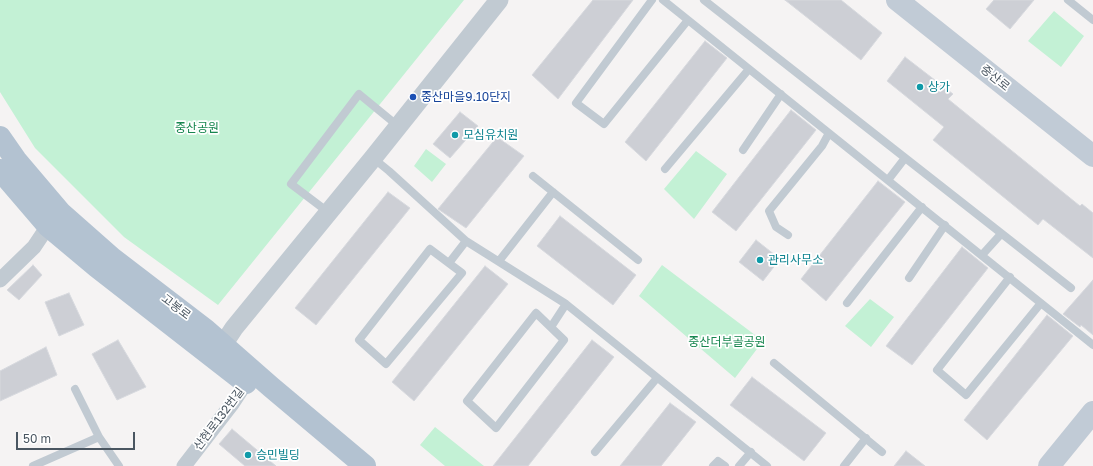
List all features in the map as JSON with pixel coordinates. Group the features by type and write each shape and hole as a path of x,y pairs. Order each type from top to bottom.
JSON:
{"main road":[{"name":"중산로","path":"897,0 1093,156"},
{"name":"고봉로","path":"0,137 16,160 61,213 112,258 206,330 219,352"},
{"name":"고봉로","path":"0,170 48,226 219,352 365,466"},
{"name":"고봉로","path":"250,377 342,466"},
{"path":"1049,466 1093,412"}],"street":[{"path":"219,352 234,328 499,0"},
{"path":"0,280 34,247 48,226"},
{"name":"산현로132번길","path":"184,466 232,404 250,377"}],"lane":[{"path":"652,0 576,103 604,124 688,20"},
{"path":"664,0 1093,345"},
{"path":"704,0 1071,288"},
{"path":"1068,0 1093,20"},
{"path":"666,169 749,69"},
{"path":"328,212 291,184 359,94 398,126"},
{"path":"743,150 781,94"},
{"path":"788,235 776,227 769,211 822,146 829,133"},
{"path":"372,158 466,241 566,304 767,466"},
{"path":"888,180 905,158"},
{"path":"533,176 638,260"},
{"path":"499,261 553,192"},
{"path":"847,303 922,207"},
{"path":"909,278 944,225"},
{"path":"982,255 1001,234"},
{"path":"450,263 466,241"},
{"path":"430,249 450,263 462,273 386,364 359,340 430,249"},
{"path":"1010,277 937,370 966,395 1041,303"},
{"path":"551,327 566,304"},
{"path":"536,314 551,327 564,340 496,428 467,401 536,314"},
{"path":"774,363 882,452"},
{"path":"595,452 657,378"},
{"path":"75,389 99,437 119,466"},
{"path":"33,466 99,437"},
{"path":"844,466 866,438"},
{"path":"739,466 751,452"},
{"path":"713,466 718,461 725,466"}],"green space":[{"name":"중산공원","path":"0,0 464,0 218,305 124,237 35,148 0,92"},
{"path":"1054,11 1084,36 1061,67 1028,41"},
{"path":"426,149 446,164 432,182 414,166"},
{"path":"696,151 727,174 694,219 664,189"},
{"name":"중산더부골공원","path":"662,265 763,341 735,378 639,296"},
{"path":"870,299 894,317 871,347 845,326"},
{"path":"435,427 484,466 445,466 420,445"}],"building":[{"path":"593,0 633,0 558,99 532,75"},
{"path":"785,0 841,0 882,33 861,60"},
{"path":"994,0 1034,0 1010,29 986,9"},
{"path":"705,41 727,58 646,161 625,142"},
{"path":"905,57 953,94 948,99 1080,206 1082,204 1093,213 1093,258 1043,219 1038,225 933,140 944,127 887,81"},
{"path":"791,110 816,130 736,231 712,212"},
{"name":"모심유치원","path":"460,112 478,126 450,158 433,144"},
{"path":"497,137 524,156 466,228 438,209"},
{"path":"878,181 905,202 826,301 801,279"},
{"path":"388,192 410,208 316,325 295,308"},
{"path":"560,216 636,275 613,305 537,246"},
{"name":"관리사무소","path":"756,240 780,259 763,281 739,262"},
{"path":"962,247 988,268 912,365 886,346"},
{"path":"33,265 42,275 19,300 7,290"},
{"path":"485,266 508,284 414,401 392,382"},
{"path":"1093,280 1093,335 1081,325 1080,327 1063,314"},
{"path":"69,293 84,325 59,336 45,302"},
{"path":"1047,315 1073,336 987,440 964,420"},
{"path":"118,340 146,387 117,400 92,354"},
{"path":"592,340 614,357 528,466 493,466"},
{"path":"46,347 57,375 0,401 0,371"},
{"path":"752,377 826,433 804,461 730,405"},
{"path":"670,403 696,422 661,466 620,466"},
{"name":"승민빌딩","path":"232,429 276,466 245,466 219,444"},
{"path":"906,451 925,466 894,466"}],"place":[{"name":"상가","path":"920,87"},
{"name":"중산마을9.10단지","path":"413,97"},
{"name":"모심유치원","path":"455,135"},
{"name":"관리사무소","path":"760,260"},
{"name":"승민빌딩","path":"248,455"}]}
